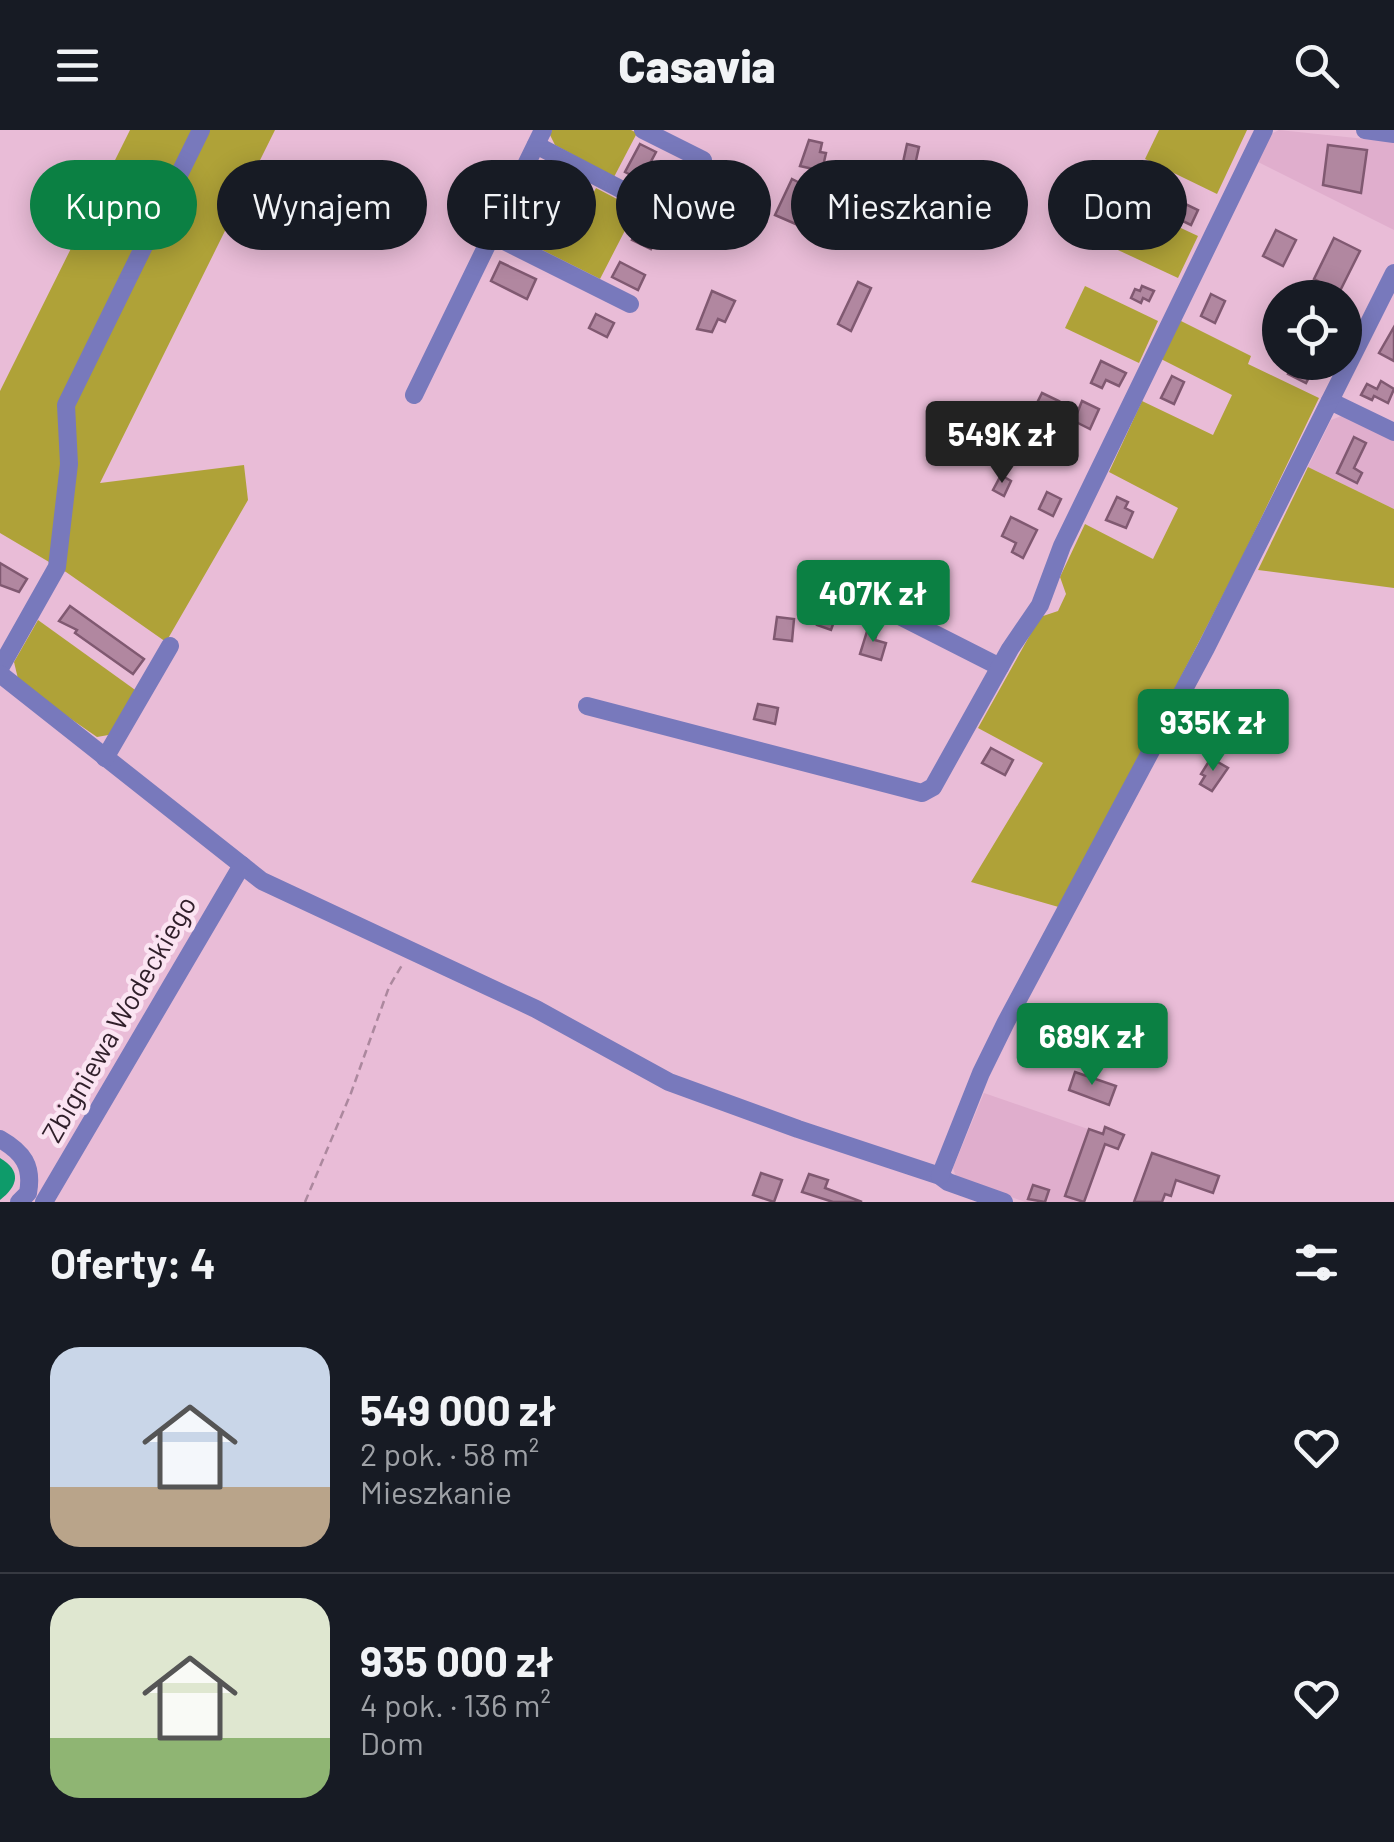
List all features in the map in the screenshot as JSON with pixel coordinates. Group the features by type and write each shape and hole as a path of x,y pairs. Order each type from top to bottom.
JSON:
{"street":[{"path":"201,130 66,405 69,464 58,566 0,671 262,880 536,1009 669,1082 1004,1202"},
{"path":"643,130 702,160"},
{"path":"587,706 922,793 933,786 1040,605 1062,546 1264,130"},
{"path":"1366,130 1394,134"},
{"path":"539,138 616,183"},
{"path":"414,395 485,250"},
{"path":"522,250 630,304"},
{"path":"940,1176 980,1072 1206,648 1394,274"},
{"path":"1330,401 1394,432"},
{"path":"825,590 862,597 1000,667"},
{"path":"105,758 170,646"},
{"name":"Zbigniewa Wodeckiego","path":"44,1202 236,861"},
{"path":"0,1139 20,1152 29,1168 28,1193 19,1202"}],"path":[{"path":"305,1202 388,987 410,950"}],"shaded area":[{"path":"130,130 275,130 260,160 217,160 217,247 100,483 244,465 248,500 166,642 66,572 0,533 0,391 70,250 197,250 197,160 115,160"},
{"path":"552,130 637,133 623,160 616,160 614,177 596,167 596,160 583,160 555,145"},
{"path":"1159,130 1247,130 1217,194 1187,179 1187,160 1145,159"},
{"path":"1279,130 1394,142 1394,230 1254,160 1265,137"},
{"path":"596,188 616,198 616,248 600,279 542,250 596,250"},
{"path":"1187,231 1198,236 1178,278 1118,250 1187,250"},
{"path":"1085,286 1158,321 1139,363 1065,328"},
{"path":"1179,320 1251,356 1248,364 1262,371 1262,380 1281,380 1319,398 1239,564 1062,908 971,882 1043,763 978,728 1040,617 1058,611 1066,594 1060,577 1085,524 1153,559 1178,508 1109,472 1142,401 1213,435 1232,395 1161,359"},
{"path":"1344,415 1394,441 1394,509 1308,467 1331,420"},
{"path":"1308,467 1394,509 1394,588 1258,570"},
{"path":"38,620 138,692 114,734 97,737 19,683 14,662"},
{"path":"984,1093 1108,1136 1084,1202 1025,1202 956,1177 953,1168"},
{"path":"0,1158 12,1168 15,1179 0,1200"}],"building":[{"path":"809,140 822,143 820,152 826,153 824,160 802,160"},
{"path":"640,144 656,152 652,160 631,160"},
{"path":"907,144 919,147 916,160 904,160"},
{"path":"1328,145 1367,150 1361,193 1323,185"},
{"path":"791,181 791,222 775,215"},
{"path":"1187,205 1198,210 1191,225 1187,223"},
{"path":"1276,230 1296,240 1283,266 1263,256"},
{"path":"1334,238 1360,251 1346,280 1314,279"},
{"path":"500,262 536,279 527,299 491,281"},
{"path":"620,262 645,275 638,290 612,277"},
{"path":"858,282 871,288 851,331 838,324"},
{"path":"1142,286 1154,291 1149,301 1143,298 1141,303 1131,298 1135,289 1140,291"},
{"path":"712,291 735,301 725,322 718,319 712,332 697,329"},
{"path":"1211,294 1225,301 1215,323 1201,316"},
{"path":"596,314 614,323 607,337 589,328"},
{"path":"1394,327 1394,361 1379,353"},
{"path":"1101,361 1126,373 1119,386 1106,380 1102,388 1091,383"},
{"path":"1172,376 1184,382 1174,404 1161,398"},
{"path":"1381,381 1394,389 1388,403 1361,395 1367,384 1377,389"},
{"path":"1042,393 1059,401 1052,415 1035,407"},
{"path":"1082,401 1099,409 1090,429 1074,421"},
{"path":"1046,429 1068,438 1059,463 1044,457 1041,451"},
{"path":"1354,437 1366,443 1354,468 1362,473 1357,483 1337,473"},
{"path":"1001,475 1011,481 1004,496 993,490"},
{"path":"1047,492 1061,499 1053,516 1039,509"},
{"path":"1117,497 1128,502 1125,508 1133,512 1126,528 1106,520"},
{"path":"1011,517 1037,530 1023,558 1012,552 1016,543 1002,536"},
{"path":"0,563 27,579 19,592 0,585"},
{"path":"70,606 144,659 133,674 75,633 77,630 59,621"},
{"path":"822,608 837,613 831,630 817,625"},
{"path":"777,617 794,619 792,641 774,639"},
{"path":"869,625 878,629 875,640 886,643 881,660 860,654"},
{"path":"758,704 778,708 775,724 754,719"},
{"path":"991,748 1013,760 1005,775 982,763"},
{"path":"1211,758 1228,768 1212,791 1200,784"},
{"path":"1075,1072 1116,1086 1109,1105 1069,1090"},
{"path":"1105,1127 1124,1135 1118,1149 1105,1144 1084,1202 1065,1196 1089,1129 1103,1134"},
{"path":"1152,1153 1219,1176 1213,1193 1176,1180 1171,1196 1165,1194 1162,1202 1134,1202"},
{"path":"761,1173 782,1180 774,1202 753,1195"},
{"path":"809,1174 828,1180 825,1188 862,1202 833,1202 802,1192"},
{"path":"1033,1185 1049,1190 1045,1202 1028,1199"}]}
